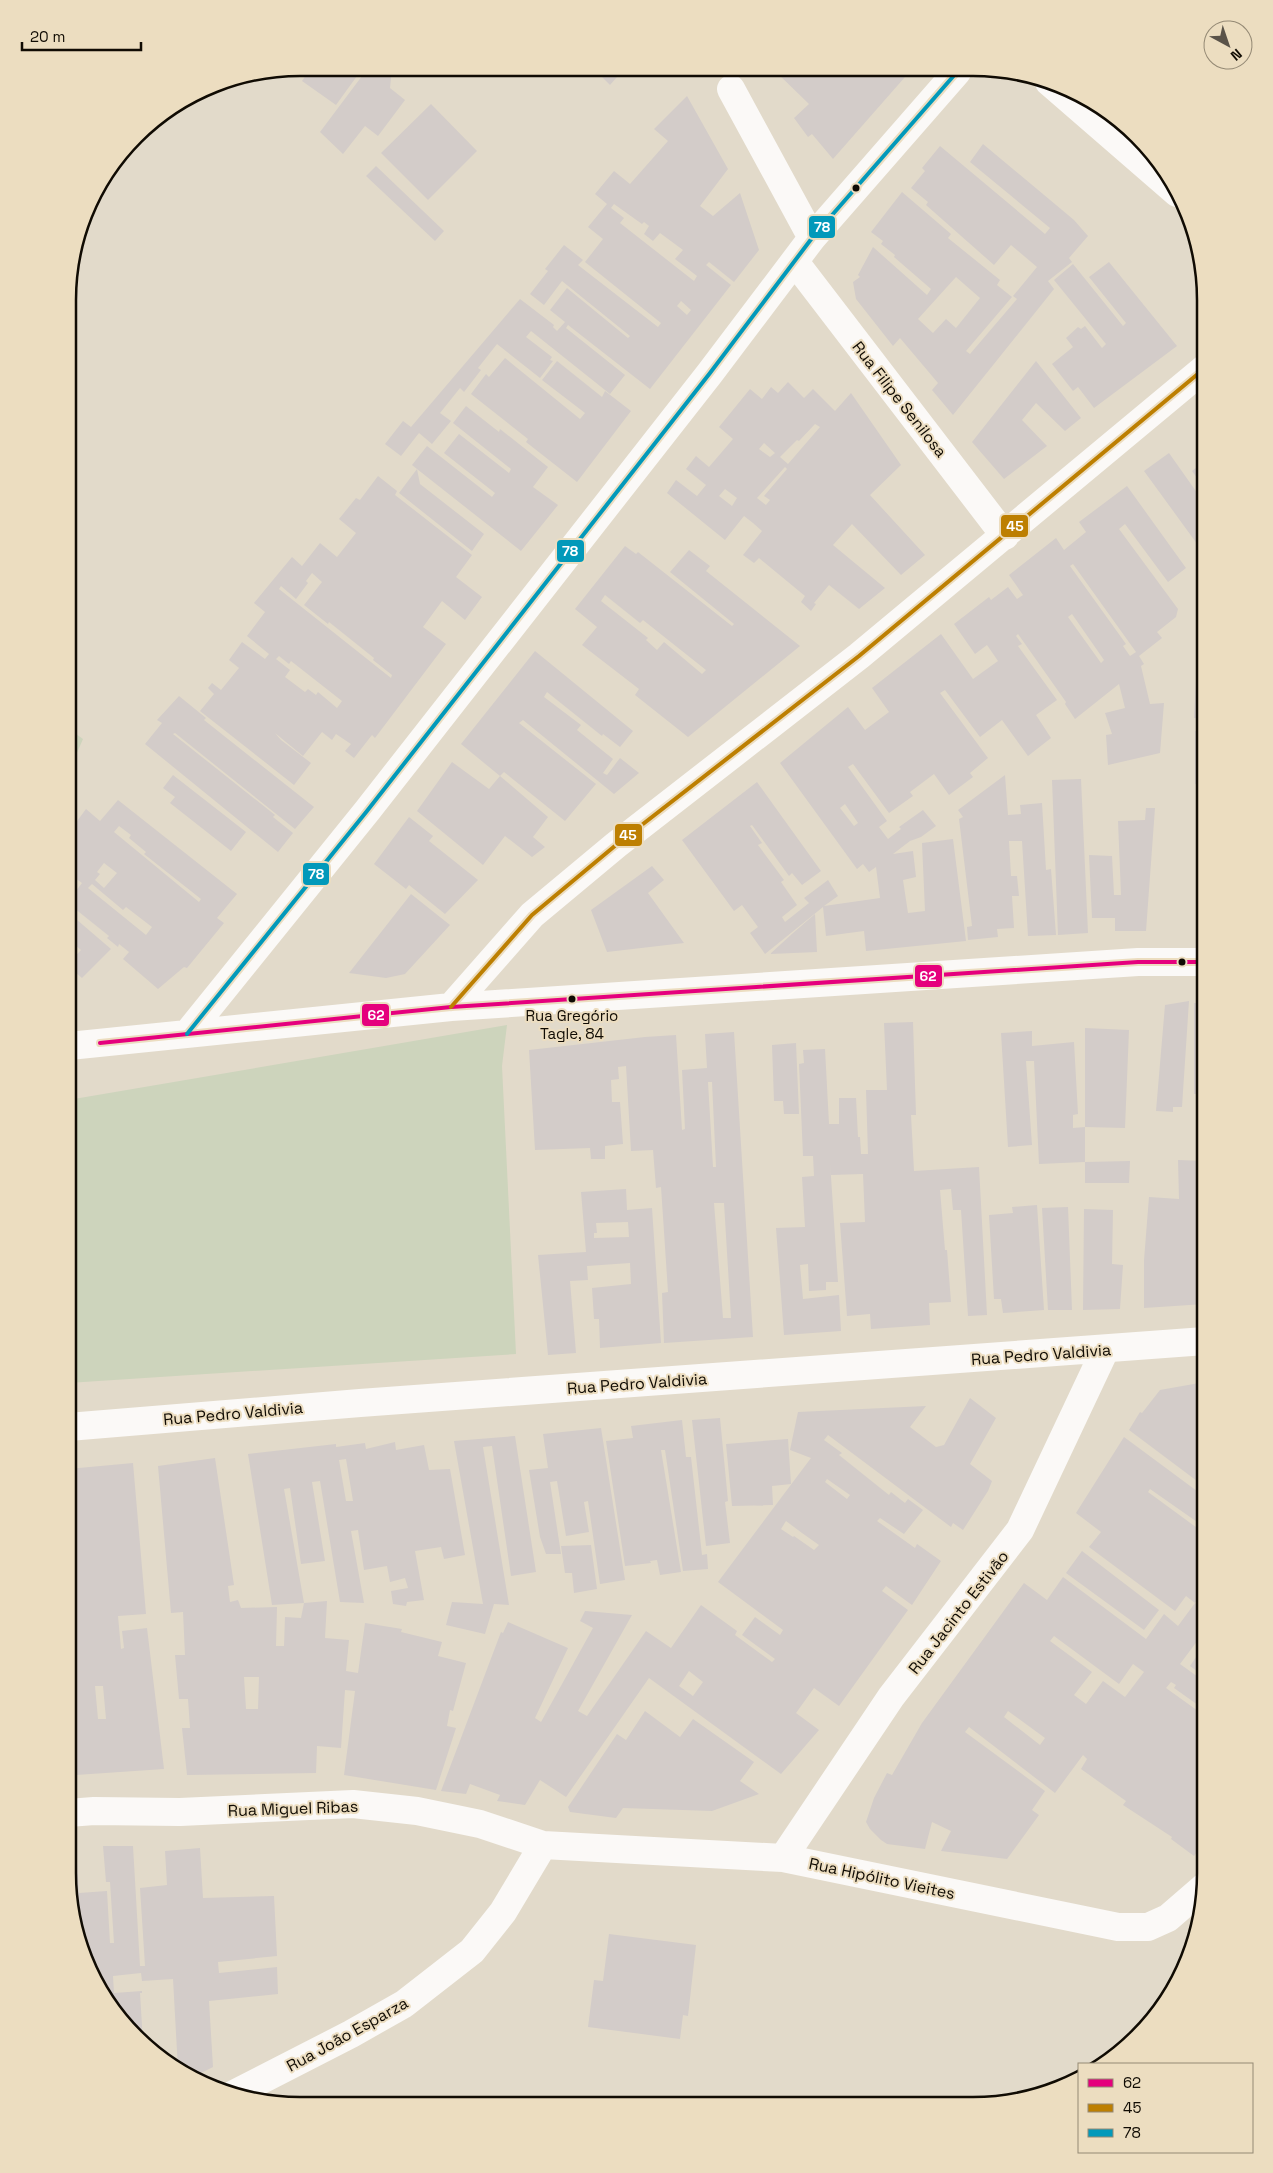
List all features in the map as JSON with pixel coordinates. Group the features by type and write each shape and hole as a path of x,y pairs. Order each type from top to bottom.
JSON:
{"street":[{"path":"187,1034 373,803 710,373 812,238 954,76"},
{"path":"731,88 812,238"},
{"path":"1065,96 1161,179"},
{"name":"Rua Filipe Senilosa","path":"795,262 1005,536"},
{"path":"451,1007 532,914 616,845 859,656 1197,376"},
{"path":"76,1045 451,1007 1138,962 1197,962"},
{"name":"Rua Pedro Valdivia","path":"76,1426 390,1401 1105,1350 1197,1342"},
{"name":"Rua Jacinto Estivão","path":"783,1858 891,1697 1020,1530 1105,1350"},
{"name":"Rua Miguel Ribas","path":"76,1812 180,1812 353,1804 417,1811 480,1824 543,1845"},
{"name":"Rua Hipólito Vieites","path":"543,1845 783,1858 1118,1927 1148,1928 1168,1918 1196,1894"},
{"name":"Rua João Esparza","path":"243,2089 351,2034 404,2004 472,1951 503,1912 543,1845"}],"green space":[{"path":"76,734 83,739 76,755"},
{"path":"507,1025 502,1066 516,1354 76,1382 76,1099"}],"building":[{"path":"305,76 357,76 336,105 302,81"},
{"path":"362,76 391,76 390,88 405,100 378,136 365,126 343,154 320,132"},
{"path":"601,76 618,76 610,85"},
{"path":"780,76 905,77 833,159 812,134 808,137 794,118 809,104"},
{"path":"687,96 728,169 700,206 713,216 740,193 759,250 734,282 709,262 706,265 731,285 650,389 568,325 566,328 625,375 610,394 531,331 526,337 552,357 550,360 553,361 540,378 497,344 478,368 481,370 464,392 460,388 440,413 451,421 432,444 419,433 401,456 385,444 403,421 411,427 520,299 554,325 553,327 557,331 565,322 550,310 567,288 628,338 630,336 562,281 544,305 530,294 548,271 545,269 564,245 583,260 578,265 658,327 661,323 585,262 603,239 588,227 607,204 595,194 614,171 630,184 668,141 654,129","holes":["614,204 642,224 644,222 649,226 644,234 653,241 660,233 683,250 675,259 697,276 694,281 620,223 624,218 611,208","681,301 691,310 687,315 677,306"]},
{"path":"431,104 477,151 428,200 381,153"},
{"path":"983,144 1074,220 1088,236 1069,258 1072,262 1048,281 1054,289 953,415 932,390 938,383 900,338 893,346 856,299 853,282 860,277 858,275 873,247 927,295 931,289 894,257 895,255 881,244 883,241 871,232 902,192 951,234 948,238 1000,280 997,285 1012,297 966,351 970,354 1017,299 1013,296 1037,267 1011,245 994,265 926,205 928,202 911,188 925,171 922,168 940,146 1045,234 1050,228 970,162","holes":["956,277 980,298 956,328 946,319 933,333 918,319"]},
{"path":"376,166 444,231 435,241 366,176"},
{"path":"1109,262 1177,346 1094,408 1078,387 1073,391 1052,364 1073,347 1066,338 1078,327 1081,329 1085,326 1102,348 1106,344 1054,280 1073,264 1123,326 1126,323 1089,277"},
{"path":"505,358 580,419 585,413 542,380 557,361 602,397 605,391 631,411 577,482 526,442 528,439 471,394 486,374 489,377"},
{"path":"1036,361 1081,418 1065,431 1036,403 1022,420 1047,446 1004,479 972,442"},
{"path":"788,382 804,398 813,389 835,411 851,393 901,465 870,495 925,555 901,575 852,524 833,545 885,588 859,609 829,585 814,603 816,604 811,611 801,602 805,596 759,558 754,563 743,555 762,531 753,523 744,516 725,540 667,493 676,480 697,496 706,485 686,469 696,456 709,467 733,439 719,427 750,389 762,399 771,387 778,393","holes":["815,424 820,427 788,464 780,457 797,440 799,441","764,443 775,453 770,457 759,449","785,467 787,469 764,496 770,500 766,505 757,498","725,489 737,498 732,506 719,496"]},
{"path":"466,406 499,432 500,429 548,467 533,487 558,505 521,551 412,465 427,446 492,497 495,493 444,453 459,434 509,473 511,469 453,423"},
{"path":"1169,453 1197,493 1197,544 1144,471"},
{"path":"1197,467 1197,478 1192,471"},
{"path":"417,469 420,484 484,534 472,551 399,493"},
{"path":"378,476 397,491 395,495 472,555 456,577 482,597 465,620 442,601 423,627 446,644 375,738 372,735 354,758 345,751 351,744 336,734 332,740 322,732 303,756 275,733 281,740 311,763 294,785 200,711 214,694 208,688 212,683 221,690 239,668 229,660 242,642 265,659 269,654 247,636 265,612 254,603 292,557 302,566 320,543 337,557 356,533 339,519 356,498 360,500","holes":["312,573 322,582 304,605 328,624 329,622 374,658 373,660 392,675 391,678 279,589 281,586 296,599 308,583 306,581","279,656 289,664 291,661 342,701 337,708 318,692 316,695 308,689 305,692 285,677 290,670 276,659"]},
{"path":"1127,486 1186,568 1168,582 1125,524 1119,529 1178,609 1176,617 1157,632 1162,638 1139,656 1144,664 1141,666 1150,704 1164,703 1160,753 1108,765 1106,735 1112,734 1105,713 1125,708 1119,684 1075,719 1065,704 1066,702 1018,634 1016,636 1022,644 1018,646 1057,700 1036,715 1051,738 1028,756 1002,720 980,737 945,690 940,693 988,758 970,773 973,777 949,795 934,774 910,792 913,796 889,813 853,764 848,767 887,821 879,827 888,839 901,829 899,827 923,810 936,826 921,837 910,841 893,854 913,851 916,877 903,880 908,913 925,911 922,843 953,839 966,941 866,951 864,931 826,936 823,907 765,954 750,933 758,927 742,905 734,911 682,840 757,782 821,871 802,885 792,873 789,876 752,825 750,826 762,843 758,845 784,880 781,882 797,905 782,917 785,922 809,903 804,898 828,880 838,896 824,906 880,898 876,867 869,872 863,864 857,869 780,763 848,707 865,730 889,712 872,688 941,634 973,679 998,661 987,645 975,654 954,624 989,597 991,600 1008,587 1017,599 1023,595 1009,575 1056,538 1064,550 1086,532 1079,522","holes":["1073,564 1136,652 1130,656 1123,646 1126,644 1070,566","1072,614 1104,660 1101,663 1068,617","845,804 858,823 854,826 840,808"]},
{"path":"625,546 636,554 638,552 732,626 734,624 670,572 689,550 710,566 706,571 800,646 688,737 635,695 639,689 582,645 597,627 575,609","holes":["605,595 640,623 643,620 706,670 702,674 664,642 657,650 646,640 648,638 601,601"]},
{"path":"535,651 633,731 620,747 603,734 602,736 547,692 544,697 581,725 577,730 613,759 603,773 607,775 620,758 639,773 614,794 523,720 519,723 596,784 565,821 504,772 500,776 461,744"},
{"path":"1197,664 1197,718 1194,718"},
{"path":"179,696 206,718 204,720 314,807 295,829 175,733 173,734 275,815 273,817 293,833 278,852 145,744 162,723 157,720"},
{"path":"1195,731 1197,731 1197,784 1195,784"},
{"path":"452,762 489,789 500,776 548,817 533,837 545,847 532,857 505,836 483,865 417,811"},
{"path":"173,775 246,832 231,851 170,803 175,797 163,788"},
{"path":"1005,775 1008,815 1021,814 1020,805 1042,803 1046,870 1051,869 1056,935 1028,936 1022,841 1009,841 1011,876 1017,876 1019,896 1012,896 1014,928 997,929 998,937 968,940 967,927 972,926 959,819 963,817 958,810"},
{"path":"1081,779 1088,933 1058,935 1052,780"},
{"path":"118,800 237,894 217,918 224,923 187,968 184,967 158,989 123,959 129,952 119,944 118,947 107,938 109,936 76,910 76,891 82,883 76,879 76,823 86,809 100,821","holes":["119,826 131,835 129,838 146,852 144,854 201,899 199,902 114,832","104,863 117,873 104,888 95,880 100,874 97,872","92,884 123,910 126,907 152,927 146,935 88,888"]},
{"path":"1146,808 1155,808 1146,931 1115,931 1115,918 1092,918 1089,855 1112,856 1114,895 1121,895 1118,821 1145,820"},
{"path":"409,817 433,836 429,841 478,880 445,914 409,885 406,889 374,864"},
{"path":"652,866 664,880 648,893 684,943 607,952 591,910"},
{"path":"411,894 450,925 405,974 386,978 349,973"},
{"path":"815,914 817,952 770,954 793,933"},
{"path":"76,919 111,949 82,978 76,973 76,955 81,950 76,946"},
{"path":"1189,1001 1182,1107 1173,1107 1173,1112 1156,1111 1165,1005"},
{"path":"1194,1003 1197,1003 1197,1094 1194,1094"},
{"path":"913,1022 916,1115 911,1115 914,1171 979,1167 987,1315 968,1316 961,1210 953,1210 951,1189 940,1190 951,1302 929,1303 930,1325 871,1329 870,1314 847,1316 840,1223 865,1222 863,1174 831,1175 830,1162 838,1282 826,1282 826,1290 809,1291 808,1264 800,1265 803,1299 839,1295 841,1331 784,1335 776,1228 805,1227 802,1177 814,1176 813,1156 803,1156 799,1064 804,1063 803,1050 825,1049 829,1124 839,1124 839,1098 856,1098 861,1154 868,1154 866,1090 887,1090 884,1023"},
{"path":"1085,1028 1129,1030 1125,1128 1085,1127"},
{"path":"1032,1031 1032,1046 1074,1042 1078,1114 1073,1115 1073,1128 1085,1127 1085,1162 1039,1164 1034,1061 1026,1061 1032,1145 1008,1147 1001,1033"},
{"path":"734,1032 753,1337 664,1343 662,1293 668,1292 661,1187 656,1188 653,1150 631,1151 626,1066 618,1067 619,1079 611,1080 612,1102 620,1102 623,1144 605,1146 605,1159 591,1159 590,1148 535,1150 529,1050 676,1035 682,1130 685,1129 682,1070 707,1068 705,1034","holes":["708,1082 712,1082 716,1167 713,1167","714,1203 724,1203 731,1318 723,1318"]},
{"path":"796,1043 799,1114 784,1114 783,1101 774,1101 772,1045"},
{"path":"1178,1160 1197,1161 1197,1305 1144,1308 1144,1260 1149,1197 1179,1199"},
{"path":"1130,1161 1129,1183 1085,1183 1085,1162"},
{"path":"626,1189 627,1210 652,1208 661,1343 600,1348 599,1319 594,1319 592,1288 631,1284 630,1263 587,1266 588,1280 570,1281 576,1353 548,1355 538,1255 586,1252 581,1192","holes":["628,1222 629,1237 594,1238 594,1233 597,1233 596,1223"]},
{"path":"1037,1205 1044,1310 1003,1313 1001,1299 994,1299 989,1215 1013,1213 1012,1207"},
{"path":"1068,1207 1072,1310 1048,1310 1042,1208"},
{"path":"1084,1209 1113,1210 1112,1264 1123,1265 1120,1309 1083,1310"},
{"path":"1197,1383 1197,1481 1129,1430 1140,1412 1142,1413 1160,1390"},
{"path":"970,1398 996,1418 970,1464 992,1481 988,1491 963,1530 953,1523 951,1527 828,1435 824,1440 842,1453 839,1455 889,1495 891,1492 905,1503 908,1499 923,1510 904,1534 880,1518 877,1521 915,1548 917,1544 941,1561 912,1605 886,1586 882,1591 908,1610 839,1706 814,1688 796,1713 819,1730 781,1774 649,1678 566,1797 540,1780 525,1805 497,1801 500,1795 470,1784 466,1794 441,1791 501,1632 503,1633 508,1622 568,1648 535,1718 541,1722 593,1628 580,1621 585,1611 632,1615 578,1711 587,1716 646,1631 671,1648 701,1605 737,1631 735,1635 772,1662 775,1659 742,1635 755,1617 780,1635 783,1630 718,1582 811,1458 790,1450 798,1412 926,1406 910,1427 936,1447 944,1445","holes":["827,1479 850,1495 847,1499 825,1482","786,1521 819,1545 814,1550 781,1529","689,1671 703,1682 693,1696 679,1686"]},
{"path":"720,1418 728,1501 725,1502 730,1543 706,1546 692,1420"},
{"path":"682,1420 686,1457 691,1457 702,1555 707,1554 708,1569 683,1571 665,1450 661,1450 681,1572 660,1575 657,1560 650,1561 651,1563 625,1566 606,1441 633,1438 631,1426"},
{"path":"601,1428 625,1580 600,1584 588,1501 584,1502 589,1532 566,1536 557,1481 550,1482 561,1554 546,1554 540,1537 529,1470 548,1468 543,1434"},
{"path":"515,1436 536,1572 511,1576 492,1446 483,1447 509,1605 494,1604 485,1634 446,1625 452,1602 483,1604 454,1441"},
{"path":"1124,1437 1197,1491 1197,1522 1150,1489 1148,1492 1197,1528 1197,1600 1195,1603 1186,1596 1175,1611 1089,1547 1101,1532 1076,1513"},
{"path":"788,1439 791,1484 772,1486 773,1505 732,1506 726,1444"},
{"path":"395,1442 396,1450 424,1445 429,1470 450,1469 465,1555 444,1559 441,1547 415,1551 424,1600 407,1602 406,1606 393,1604 391,1591 408,1588 405,1578 390,1582 387,1566 364,1570 358,1530 351,1531 364,1603 340,1602 320,1481 312,1482 325,1561 301,1564 290,1488 284,1489 304,1603 272,1605 248,1454 336,1444 336,1447 365,1443 366,1449","holes":["346,1459 353,1501 346,1501 339,1460"]},
{"path":"215,1458 234,1585 228,1586 230,1602 238,1600 241,1608 277,1607 276,1646 284,1646 285,1617 301,1618 304,1603 327,1601 325,1638 349,1640 346,1671 358,1673 365,1623 402,1629 401,1632 442,1642 438,1656 466,1663 453,1711 450,1710 447,1726 456,1728 436,1790 344,1775 355,1691 345,1690 341,1748 317,1746 316,1773 187,1775 182,1728 190,1728 188,1699 179,1699 175,1655 185,1655 183,1612 171,1613 158,1466","holes":["244,1677 259,1677 258,1709 246,1709"]},
{"path":"133,1463 146,1614 118,1616 121,1649 124,1648 122,1631 147,1628 164,1769 76,1775 76,1468","holes":["95,1686 103,1686 106,1719 98,1719"]},
{"path":"591,1545 597,1589 574,1593 572,1573 565,1573 561,1546"},
{"path":"1082,1551 1159,1610 1144,1630 1066,1573"},
{"path":"1063,1577 1146,1639 1164,1614 1178,1626 1195,1603 1197,1604 1197,1641 1180,1664 1197,1676 1197,1704 1174,1688 1176,1685 1171,1682 1166,1688 1197,1710 1197,1852 1194,1856 1171,1839 1172,1837 1123,1805 1126,1801 1081,1769 1087,1759 1083,1755 1055,1793 969,1727 965,1732 1045,1791 1032,1810 1039,1815 1007,1859 941,1851 951,1831 932,1822 925,1849 887,1844 870,1829 866,1822 874,1798 887,1773 892,1775 922,1723 1024,1583 1047,1600","holes":["1054,1636 1119,1684 1133,1664 1144,1672 1125,1697 1103,1681 1086,1704 1074,1695 1092,1672 1050,1641","1008,1711 1045,1738 1040,1745 1004,1717"]},
{"path":"1197,1656 1197,1671 1190,1666"},
{"path":"645,1711 680,1737 693,1719 754,1762 740,1781 759,1794 712,1811 623,1808 616,1818 570,1812 568,1807 617,1734 626,1740"},
{"path":"103,1846 133,1846 140,1966 145,1966 140,1888 167,1885 165,1851 200,1848 203,1898 274,1896 277,1956 218,1962 219,1973 277,1967 278,1994 209,2001 213,2067 200,2073 178,2060 173,1979 142,1981 141,1973 113,1976 114,1993 142,1991 140,1993 142,2031 106,1985 93,1958 84,1931 78,1902 76,1848 79,1893 107,1891 110,1943 114,1943 110,1882 106,1882"},
{"path":"609,1934 696,1945 688,2016 683,2015 680,2039 588,2027 594,1980 603,1981"}],"transit line":[{"name":"78","path":"187,1034 367,811 710,373 812,238 954,76"},
{"name":"45","path":"451,1007 532,915 616,845 859,656 1197,375"},
{"name":"62","path":"100,1043 451,1007 1138,962 1197,962"}],"place":[{"name":"Rua Gregório Tagle, 84","path":"572,999"}]}
